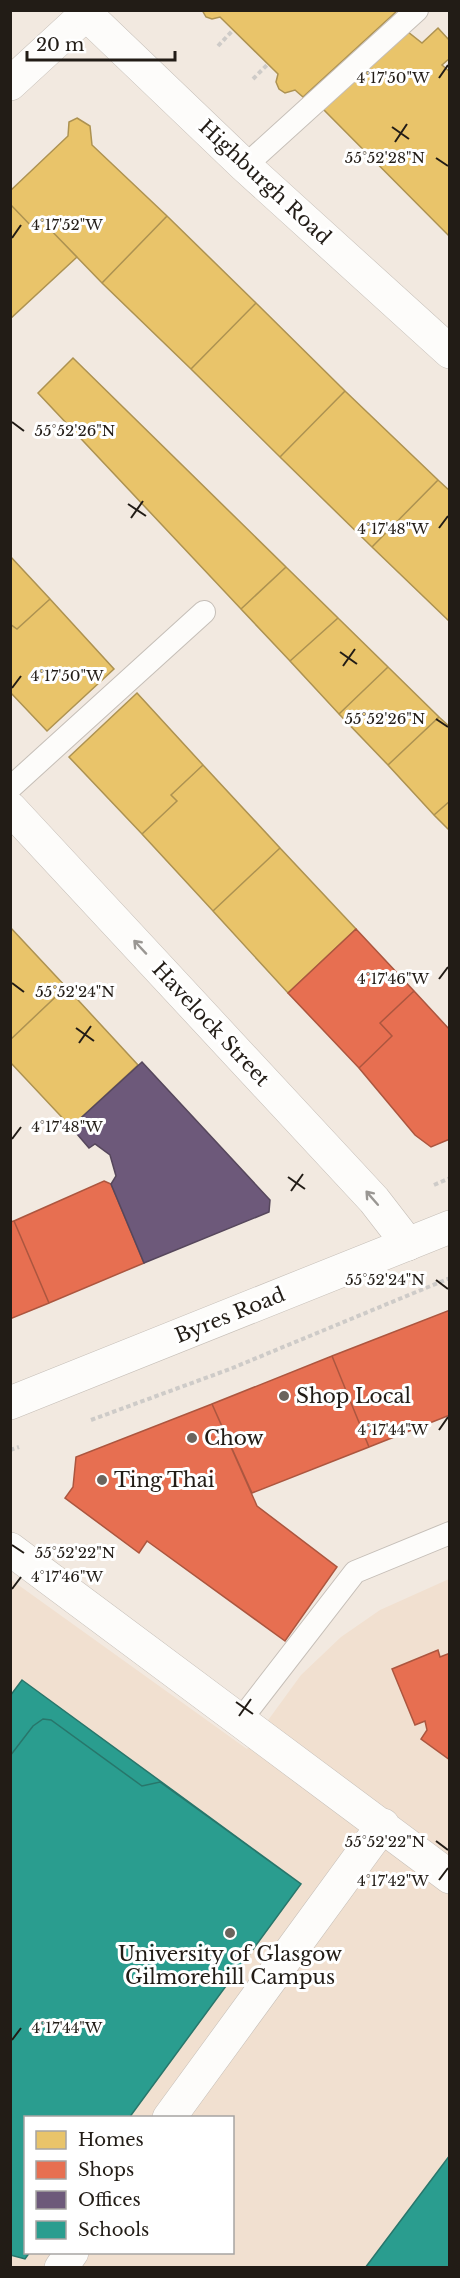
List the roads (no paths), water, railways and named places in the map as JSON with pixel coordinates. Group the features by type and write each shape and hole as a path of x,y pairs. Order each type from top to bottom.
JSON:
{"street":[{"name":"Highburgh Road","path":"84,12 245,166 450,352"},
{"path":"10,84 84,12"},
{"name":"Havelock Street","path":"10,808 374,1200 408,1244"},
{"name":"Byres Road","path":"10,1403 450,1227"},
{"path":"10,1549 239,1722 383,1825 449,1876"},
{"path":"170,2116 383,1825"},
{"path":"61,2268 71,2254"}],"lane":[{"path":"245,166 417,10"},
{"path":"10,788 204,612"},
{"path":"239,1722 355,1572 450,1533"}],"place":[{"name":"Shop Local","path":"284,1396"},
{"name":"Chow","path":"192,1438"},
{"name":"Ting Thai","path":"102,1480"},
{"name":"University of Glasgow Gilmorehill Campus","path":"230,1933"}]}
